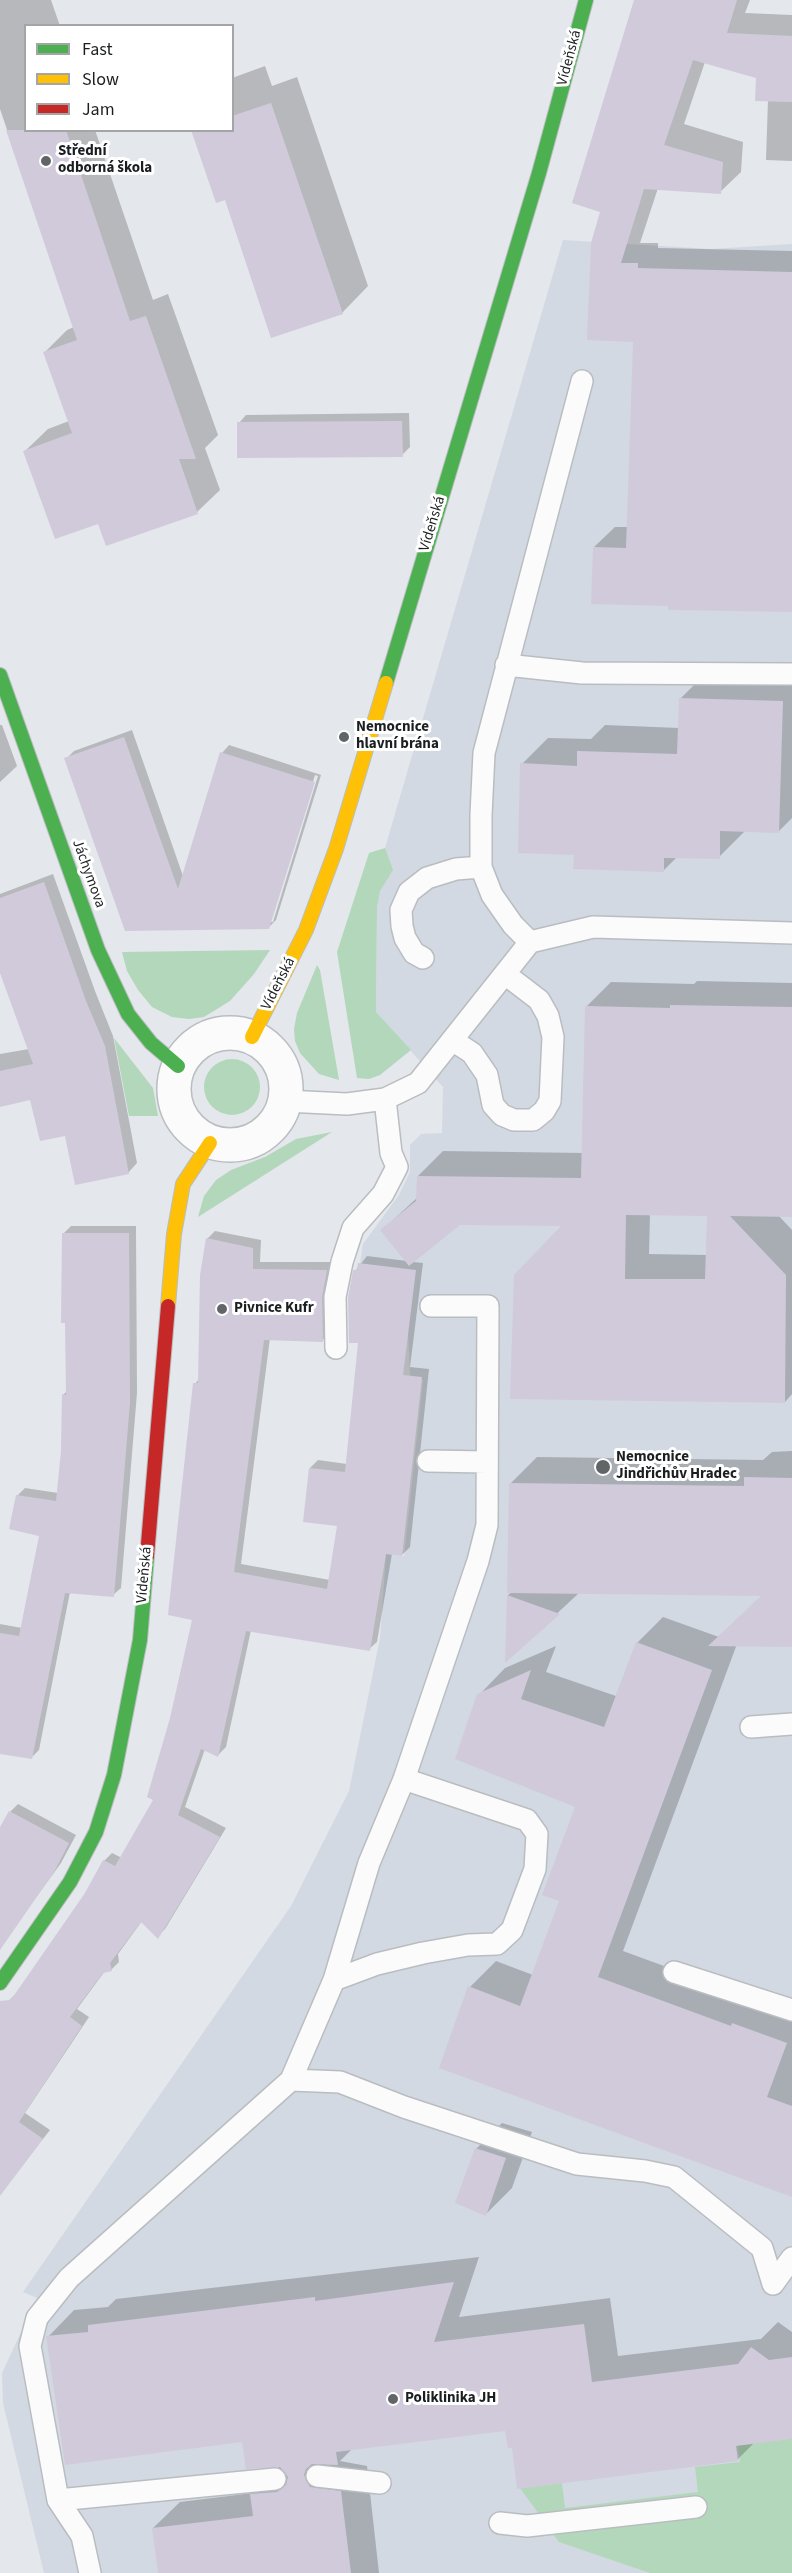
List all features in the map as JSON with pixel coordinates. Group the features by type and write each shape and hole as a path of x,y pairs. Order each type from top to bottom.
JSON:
{"street":[{"name":"Vídeňská","path":"252,1037 306,930 336,849 539,173 586,0"},
{"name":"Jáchymova","path":"0,675 98,950 128,1014 151,1043 178,1066"},
{"path":"235,1032 252,1037 268,1048 280,1063 286,1082 285,1101 275,1123 257,1139 242,1145 226,1146 210,1143 194,1133 182,1120 174,1103 173,1085 178,1066 187,1052 200,1040 217,1034 235,1032"},
{"name":"Vídeňská","path":"0,1983 70,1882 96,1832 114,1775 140,1640 174,1234 183,1184 210,1143"}],"lane":[{"path":"530,942 513,925 492,895 482,867 480,815 484,753 582,381"},
{"path":"506,665 582,673 792,674"},
{"path":"423,958 414,953 405,938 402,926 401,910 409,892 427,878 456,869 482,867"},
{"path":"285,1101 347,1104 385,1099 418,1083 530,942 593,927 792,933"},
{"path":"452,1040 472,1053 487,1074 494,1105 502,1115 514,1120 533,1120 544,1111 550,1101 553,1037 548,1016 539,1000 505,974"},
{"path":"336,1348 335,1297 342,1262 353,1228 382,1194 397,1167 391,1154 385,1099"},
{"path":"90,2573 82,2536 58,2500 30,2346 37,2318 69,2278 291,2080 334,1980 369,1863 404,1779 478,1561 487,1525 488,1306 431,1306"},
{"path":"428,1461 487,1462"},
{"path":"751,1727 792,1724"},
{"path":"334,1980 377,1964 423,1953 468,1945 497,1944 512,1930 535,1869 537,1834 527,1820 404,1779"},
{"path":"674,1972 792,2010"},
{"path":"291,2080 340,2082 404,2107 577,2164 645,2171 674,2177 762,2248 782,2283"},
{"path":"782,2283 792,2258"},
{"path":"317,2476 380,2483"},
{"path":"58,2500 275,2479"},
{"path":"500,2523 527,2526 696,2507"}],"shaded area":[{"name":"Nemocnice Jindřichův Hradec","path":"563,240 711,249 792,244 792,2573 44,2573 3,2403 2,2373 37,2298 23,2292 291,1906 349,1791 380,1638 386,1554 404,1556 423,1380 410,1376 408,1334 350,1327 363,1244 399,1195 410,1172 410,1145 421,1134 442,1133 443,1087 376,1012 377,907 385,848"}],"green space":[{"path":"385,848 393,870 380,891 377,907 376,1012 411,1050 380,1075 369,1079 357,1078 337,952 369,853"},
{"path":"270,950 254,974 230,1001 204,1017 189,1019 172,1017 152,1007 138,990 127,971 122,952"},
{"path":"317,965 320,970 339,1080 319,1074 300,1053 295,1041 294,1029 297,1013"},
{"path":"114,1038 153,1088 158,1116 129,1116"},
{"path":"232,1059 243,1061 252,1067 258,1076 260,1087 258,1098 252,1107 243,1113 232,1115 221,1113 212,1107 206,1098 204,1087 206,1076 212,1067 221,1061"},
{"path":"332,1132 198,1217 204,1196 216,1180 231,1170 265,1157 296,1139"},
{"path":"734,2422 792,2439 792,2573 650,2573 559,2542 520,2488 562,2483 565,2508 698,2492 695,2467 740,2462"}],"building":[{"path":"634,0 737,0 727,33 792,36 792,102 755,101 756,78 693,60 664,145 723,162 721,194 644,189 621,263 638,263 638,268 792,272 792,612 668,610 668,606 591,604 593,547 626,548 633,342 587,340 591,243 600,212 572,203"},
{"path":"271,103 343,314 271,338 225,200 216,203 192,132 234,132 234,115"},
{"path":"6,130 67,132 130,321 146,316 196,459 179,459 198,514 106,546 98,524 55,539 23,451 72,433 43,352 77,340"},
{"path":"402,421 403,457 237,458 237,422"},
{"path":"679,698 783,701 779,833 720,831 720,859 664,858 664,872 573,869 574,855 518,853 520,763 577,766 577,751 677,754"},
{"path":"124,737 178,889 220,752 315,782 269,929 125,931 64,758"},
{"path":"44,882 86,1001 105,1046 129,1174 75,1185 65,1136 40,1141 30,1100 0,1107 0,1071 33,1064 0,973 0,898"},
{"path":"670,1005 792,1007 792,1217 730,1216 786,1275 785,1403 510,1399 514,1275 561,1226 460,1225 409,1266 380,1230 416,1201 417,1176 581,1178 585,1006 670,1008","holes":["626,1215 707,1216 705,1279 625,1279"]},
{"path":"62,1233 129,1233 130,1402 114,1597 65,1593 32,1759 0,1754 0,1633 19,1636 39,1536 9,1529 16,1495 56,1501 61,1451 62,1394 66,1395 65,1323 61,1323"},
{"path":"206,1238 253,1248 253,1269 327,1270 322,1297 323,1342 264,1340 234,1572 327,1589 337,1526 303,1522 309,1468 345,1472 358,1343 349,1343 348,1298 353,1270 357,1270 358,1263 416,1270 403,1375 422,1377 402,1556 386,1554 370,1651 246,1631 218,1757 201,1749 178,1815 220,1837 158,1939 141,1922 110,1963 112,1971 103,1973 70,2017 82,2026 19,2122 43,2139 0,2196 0,2001 9,2000 15,1994 85,1893 103,1860 115,1866 153,1800 147,1797 170,1718 192,1620 168,1615 193,1383 198,1383 200,1275"},
{"path":"744,1477 792,1478 792,1647 708,1646 761,1596 507,1593 509,1483 744,1486"},
{"path":"507,1595 560,1614 505,1663"},
{"path":"636,1642 712,1670 598,1977 731,2026 732,2023 787,2043 767,2097 792,2106 792,2197 439,2068 468,1986 520,2006 559,1901 542,1895 575,1807 455,1759 477,1694 531,1670 521,1699 604,1727"},
{"path":"9,1811 69,1843 54,1872 0,1950 0,1827"},
{"path":"475,2148 506,2158 486,2216 455,2203"},
{"name":"Poliklinika JH","path":"454,2282 434,2342 584,2324 592,2382 738,2364 751,2347 769,2360 792,2357 792,2439 736,2446 738,2461 517,2489 512,2448 508,2448 505,2431 336,2452 338,2465 312,2464 306,2469 304,2475 310,2487 341,2491 351,2573 158,2573 152,2528 253,2516 250,2494 277,2492 286,2485 288,2477 280,2467 246,2469 242,2442 65,2465 46,2336 88,2332 88,2325 315,2297 315,2301"}],"traffic: fast":[{"path":"386,683 539,173 586,0"},
{"path":"0,675 98,950 128,1014 151,1043 178,1066"},
{"path":"0,1983 70,1882 96,1832 114,1775 140,1640 147,1556"}],"traffic: slow":[{"path":"252,1037 306,930 336,849 386,683"},
{"path":"168,1306 174,1234 183,1184 210,1143"}],"traffic: jam":[{"path":"147,1556 168,1306"}],"place":[{"name":"Střední odborná škola","path":"46,161"},
{"name":"Nemocnice hlavní brána","path":"344,737"},
{"name":"Pivnice Kufr","path":"222,1309"},
{"name":"Nemocnice Jindřichův Hradec","path":"603,1467"},
{"name":"Poliklinika JH","path":"393,2399"}]}
